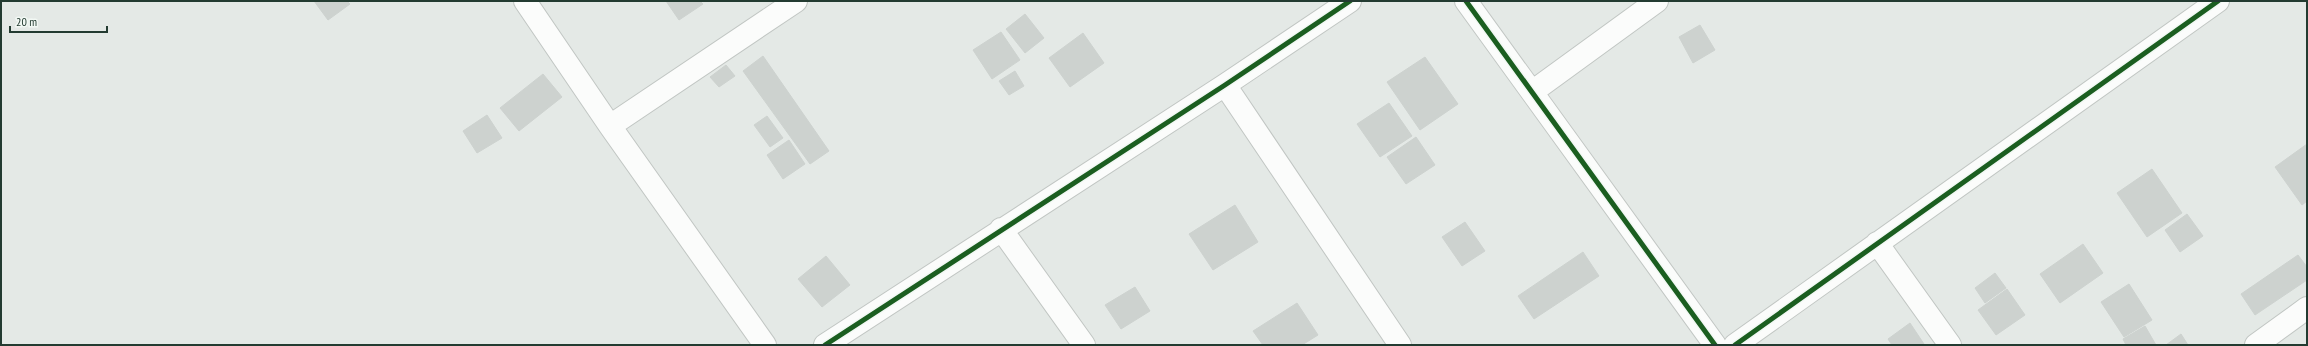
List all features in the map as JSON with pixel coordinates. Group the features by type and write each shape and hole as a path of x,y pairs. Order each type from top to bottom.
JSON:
{"street":[{"path":"526,1 610,126 765,345"},
{"path":"610,126 796,1"},
{"path":"825,345 1001,229 1225,86 1350,1"},
{"path":"1466,1 1715,345"},
{"path":"1532,92 1656,1"},
{"path":"1735,345 2218,1"},
{"path":"1225,86 1400,345"},
{"path":"1001,229 1084,345"},
{"path":"1877,243 1950,345"},
{"path":"2256,345 2307,308"}],"building":[{"path":"314,1 347,1 350,4 328,20"},
{"path":"666,1 700,1 703,4 679,20"},
{"path":"1025,14 1044,38 1025,53 1006,29"},
{"path":"1700,25 1715,50 1693,63 1679,37"},
{"path":"1001,32 1020,60 992,79 973,50"},
{"path":"1083,33 1104,63 1070,87 1049,58"},
{"path":"763,56 829,151 810,164 743,71"},
{"path":"1425,57 1458,104 1420,130 1387,82"},
{"path":"726,65 735,76 719,87 710,77"},
{"path":"1015,71 1024,86 1009,95 999,81"},
{"path":"543,74 562,97 519,131 500,108"},
{"path":"1389,103 1412,136 1380,157 1357,124"},
{"path":"487,115 502,138 477,153 463,131"},
{"path":"767,116 783,138 770,147 754,125"},
{"path":"1416,137 1435,165 1406,184 1387,157"},
{"path":"789,140 805,164 783,179 767,155"},
{"path":"2307,144 2307,201 2302,205 2275,167"},
{"path":"2152,169 2182,213 2147,237 2117,193"},
{"path":"1235,205 1258,242 1213,270 1189,234"},
{"path":"2187,214 2203,236 2180,252 2165,230"},
{"path":"1465,222 1485,251 1462,266 1442,237"},
{"path":"2083,244 2103,273 2060,303 2040,274"},
{"path":"1583,252 1599,276 1534,319 1518,296"},
{"path":"2298,255 2307,267 2307,280 2255,315 2241,294"},
{"path":"826,256 850,285 822,307 798,279"},
{"path":"1995,273 2006,288 1985,303 1975,288"},
{"path":"2129,284 2152,320 2124,337 2101,302"},
{"path":"1135,287 1150,311 1121,329 1105,305"},
{"path":"2007,289 2025,315 1996,335 1978,310"},
{"path":"1297,303 1318,335 1302,345 1263,345 1253,331"},
{"path":"1910,323 1924,344 1892,345 1888,339"},
{"path":"2145,326 2156,345 2126,345 2123,339"},
{"path":"2181,334 2188,345 2166,345"}],"cycle path":[{"path":"825,345 1225,85 1350,1"},
{"path":"1466,1 1715,345"},
{"path":"1735,345 2218,1"}]}
